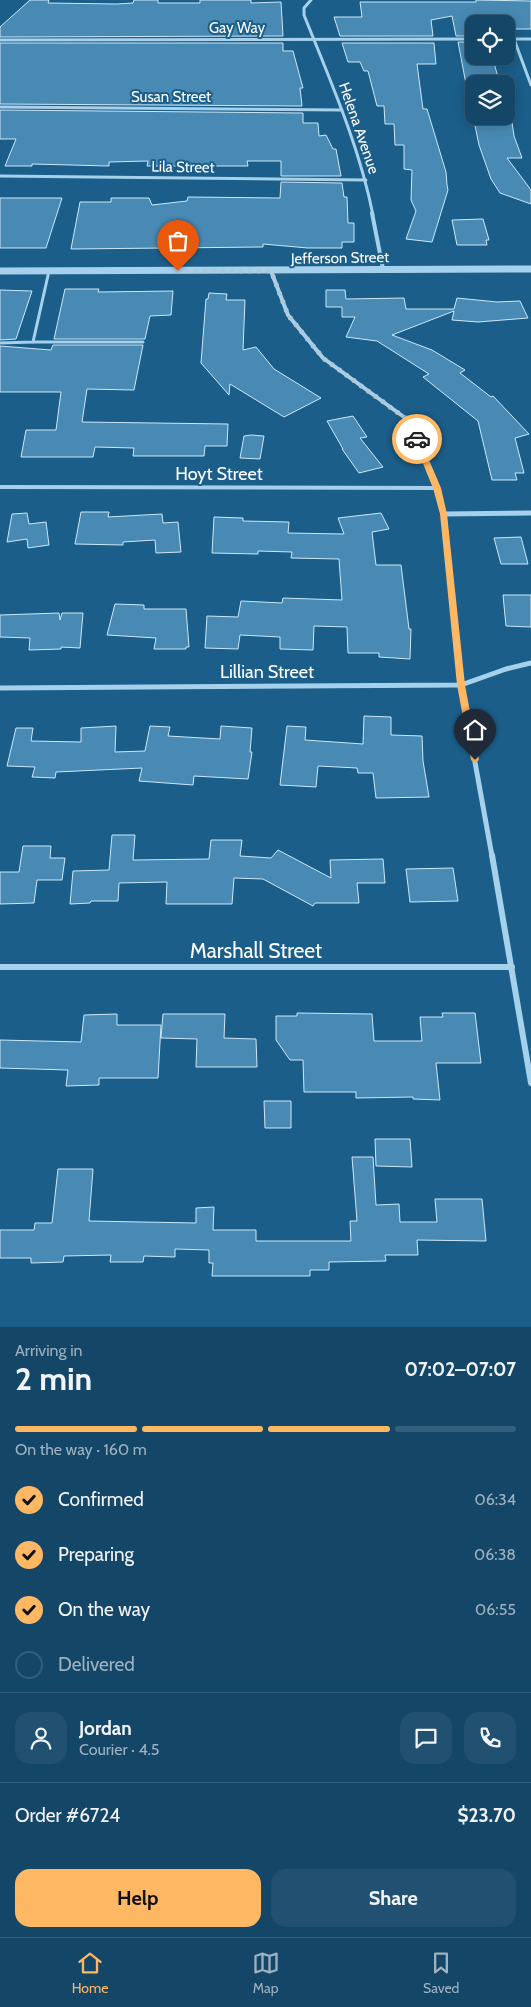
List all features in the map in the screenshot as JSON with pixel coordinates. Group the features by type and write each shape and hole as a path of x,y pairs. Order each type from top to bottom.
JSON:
{"street":[{"name":"Helena Avenue","path":"311,0 304,8 304,15 342,110 366,180 382,269"},
{"name":"Gay Way","path":"0,40 465,39"},
{"path":"515,39 531,39"},
{"path":"515,42 531,86"},
{"name":"Susan Street","path":"0,107 342,110"},
{"name":"Lila Street","path":"0,176 366,180"},
{"name":"Jefferson Street","path":"0,271 531,269"},
{"path":"271,271 288,315 323,358 408,420 437,488 444,514 461,685 531,1083"},
{"name":"Hoyt Street","path":"0,487 437,488"},
{"path":"444,514 531,513"},
{"name":"Lillian Street","path":"0,688 461,685 506,669 531,663"},
{"name":"Marshall Street","path":"0,967 512,967"}],"lane":[{"path":"33,342 49,271"},
{"path":"0,343 143,342"}],"building":[{"path":"30,0 49,0 48,3 117,4 133,3 134,0 158,0 158,3 200,3 200,0 251,0 251,3 281,2 283,36 0,37 0,27"},
{"path":"476,0 531,1 531,29 515,29 515,15 465,15 465,36 456,36 452,16 431,20 433,36 340,36 334,17 362,17 360,2 476,2"},
{"path":"458,42 465,42 465,65 495,65 497,75 465,75 465,79"},
{"path":"0,43 283,43 283,51 293,51 303,88 300,88 302,106 0,104"},
{"path":"342,43 434,43 436,64 417,64 423,109 427,109 446,172 448,190 432,242 406,239 416,211 411,200 412,170 404,169 404,145 395,145 394,124 385,124 384,106 377,106 368,71 364,71 360,62 348,62"},
{"path":"0,110 303,113 303,123 318,123 319,136 326,135 333,149 336,149 341,176 281,176 281,161 247,161 248,166 147,166 148,161 109,162 109,166 32,164 32,166 5,166 16,139 0,139"},
{"path":"475,125 512,125 514,136 522,158 507,158 531,190 531,204 500,193 491,179 479,145"},
{"path":"281,182 342,183 344,197 347,197 348,223 354,223 354,242 342,242 342,248 308,248 263,244 263,247 71,249 80,202 111,202 111,198 149,198 152,205 187,201 188,197 280,198"},
{"path":"0,198 62,198 46,248 0,248"},
{"path":"483,219 489,240 486,240 487,245 457,245 452,220"},
{"path":"65,289 99,289 98,292 173,291 171,315 150,316 145,339 54,339"},
{"path":"0,290 32,291 16,339 0,340"},
{"path":"326,290 345,290 346,299 404,298 406,309 454,309 457,298 497,302 520,301 528,318 478,322 452,320 454,311 392,335 432,350 465,370 460,373 491,397 493,396 529,434 515,438 524,473 515,473 517,480 492,480 478,421 423,377 429,374 377,341 346,337 355,317 342,317 342,307 326,307"},
{"path":"209,293 227,294 226,300 245,300 243,350 256,347 274,369 321,398 284,417 230,384 229,395 201,363 206,299 208,299"},
{"path":"53,345 143,345 134,390 87,389 82,422 228,424 227,446 205,446 204,456 133,456 134,448 95,447 93,457 21,457 26,430 56,430 61,392 0,392 0,346 51,350"},
{"path":"353,416 367,437 360,438 383,467 359,473 342,449 327,421"},
{"path":"244,436 264,436 260,459 240,458"},
{"path":"81,512 109,512 108,517 162,514 163,523 178,522 181,552 156,553 155,540 123,542 123,545 75,544"},
{"path":"27,513 29,524 46,522 49,545 28,548 27,539 7,542 12,514"},
{"path":"381,513 389,529 372,532 376,565 401,565 409,629 411,629 410,659 379,657 379,653 348,653 347,627 314,626 313,650 280,649 280,637 240,635 238,649 205,648 207,616 238,617 241,601 282,603 283,598 342,600 339,559 291,558 292,552 258,551 258,554 212,553 214,517 243,518 243,521 289,522 288,533 344,534 338,518"},
{"path":"521,537 528,564 501,564 494,538"},
{"path":"503,595 531,595 531,627 506,626"},
{"path":"115,604 144,605 144,609 186,609 189,647 186,647 186,649 154,649 156,638 107,635"},
{"path":"59,613 60,620 62,613 83,613 80,648 61,647 61,649 29,650 30,638 0,637 0,615"},
{"path":"364,716 391,717 391,735 422,736 423,761 429,797 376,798 373,773 358,773 357,768 318,766 316,787 280,785 287,726 306,727 305,740 363,744"},
{"path":"116,726 115,752 145,751 150,726 170,727 168,736 220,739 221,726 252,728 250,752 252,752 248,779 194,776 193,785 139,781 142,768 56,772 55,778 32,777 35,767 7,766 16,728 33,728 31,741 81,742 81,728"},
{"path":"112,835 135,835 133,860 209,859 211,840 242,840 240,856 271,858 278,850 331,878 330,860 383,859 385,883 357,883 359,903 315,903 313,906 263,879 234,878 232,904 166,904 167,882 119,883 118,901 91,901 90,903 70,904 73,871 109,870"},
{"path":"23,846 51,846 50,858 65,858 62,880 37,880 34,903 0,904 0,872 19,872"},
{"path":"453,868 458,901 410,902 406,869"},
{"path":"297,1013 372,1014 374,1041 422,1041 420,1017 443,1017 442,1013 475,1013 481,1063 436,1063 440,1100 413,1099 413,1097 356,1098 356,1092 304,1092 303,1060 290,1060 276,1040 276,1016 297,1016"},
{"path":"117,1014 117,1025 161,1025 158,1078 99,1078 99,1085 66,1086 68,1070 0,1068 0,1040 81,1042 84,1015"},
{"path":"163,1014 225,1014 224,1038 256,1039 257,1067 196,1067 197,1039 161,1038"},
{"path":"264,1101 291,1101 291,1128 265,1128"},
{"path":"375,1139 410,1139 412,1167 376,1166"},
{"path":"352,1157 373,1157 376,1205 399,1204 400,1222 437,1222 435,1199 482,1199 486,1241 417,1240 418,1255 385,1255 386,1261 329,1262 329,1270 310,1270 310,1276 212,1276 213,1263 209,1263 209,1250 175,1249 175,1257 144,1256 143,1262 110,1262 111,1255 64,1256 63,1262 31,1263 31,1258 0,1258 0,1230 34,1230 35,1223 52,1223 58,1169 93,1169 89,1221 196,1223 196,1208 214,1207 213,1230 256,1230 256,1241 351,1241 350,1221 357,1221"}],"way so far":[{"path":"178,271 271,271 288,315 323,358 408,420 417,439"}],"route":[{"path":"417,439 437,488 444,514 461,685 475,760"}]}
